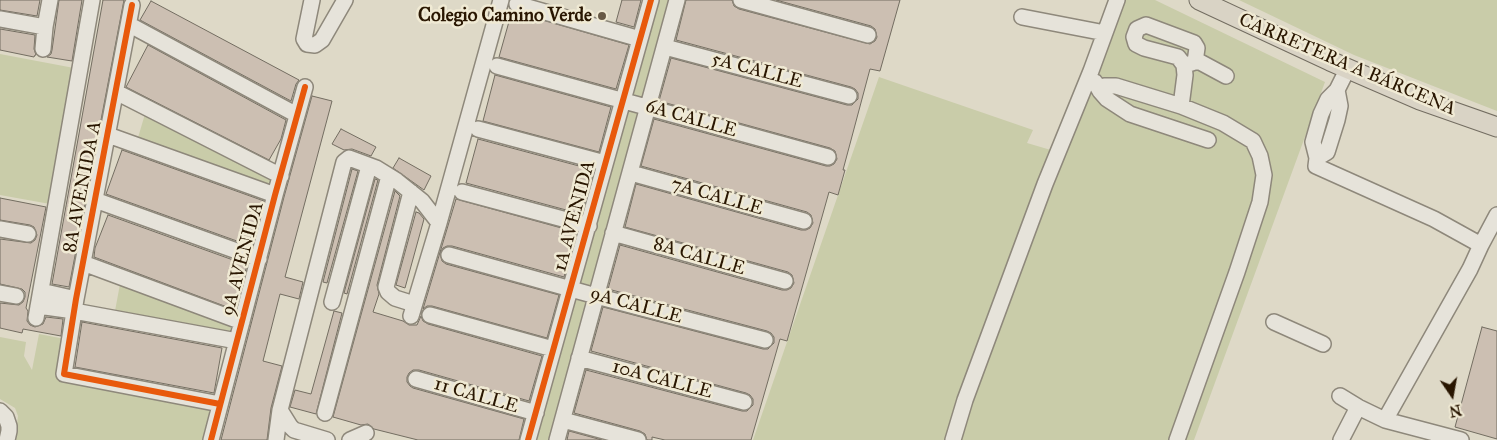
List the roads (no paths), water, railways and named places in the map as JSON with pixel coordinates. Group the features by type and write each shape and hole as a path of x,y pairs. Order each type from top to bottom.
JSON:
{"main road":[{"name":"CARRETERA A BÁRCENA","path":"1199,0 1420,100 1497,127"}],"street":[{"path":"43,49 50,0"},
{"path":"92,0 39,305 75,305 237,341"},
{"path":"312,0 304,39 307,44 315,45 322,40 346,0"},
{"path":"411,192 386,287 388,292 395,298 413,310 501,0"},
{"name":"1A AVENIDA","path":"528,440 651,0"},
{"path":"557,440 677,0"},
{"path":"741,0 868,35"},
{"path":"953,440 965,400 1042,193 1117,0"},
{"path":"517,4 640,40"},
{"name":"8A AVENIDA A","path":"132,5 130,25 63,373 65,375 220,404"},
{"path":"1022,17 1105,33"},
{"path":"0,19 45,27"},
{"path":"130,25 297,115"},
{"name":"5A CALLE","path":"665,47 849,96"},
{"path":"1181,106 1185,75 1190,64 1206,64 1226,76"},
{"name":"6A CALLE","path":"497,66 828,157"},
{"path":"1348,68 1337,90 1328,99 1321,114 1313,142 1317,158 1316,166 1434,219 1482,245"},
{"path":"1090,72 1100,91 1114,105 1130,114 1208,140"},
{"path":"1100,91 1104,86 1116,86 1181,106 1223,123 1253,141 1260,156 1264,175 1260,202 1177,440"},
{"name":"9A AVENIDA","path":"211,440 305,87"},
{"path":"116,92 281,176"},
{"path":"478,129 605,163"},
{"path":"108,135 275,195"},
{"path":"276,440 280,410 344,162 349,158 389,176 422,201 439,223"},
{"path":"332,302 368,166"},
{"name":"7A CALLE","path":"631,173 804,221"},
{"path":"326,413 389,176"},
{"path":"462,192 589,226"},
{"path":"95,200 259,259"},
{"path":"1385,420 1470,270 1497,215"},
{"path":"0,229 28,234"},
{"name":"8A CALLE","path":"613,234 785,281"},
{"name":"9A CALLE","path":"449,255 765,340"},
{"path":"83,263 242,322"},
{"path":"0,293 16,296"},
{"path":"309,296 354,308"},
{"path":"430,315 554,348"},
{"path":"1274,322 1323,344"},
{"name":"10A CALLE","path":"579,358 744,402"},
{"name":"11 CALLE","path":"416,379 536,413"},
{"path":"1340,396 1385,420 1461,440"},
{"path":"1341,440 1358,407"},
{"path":"280,410 292,428 303,436 327,440"},
{"path":"0,411 6,417 8,435"},
{"path":"563,420 638,440"},
{"path":"350,440 366,433"}],"place":[{"name":"Colegio Camino Verde","path":"602,16"}]}
